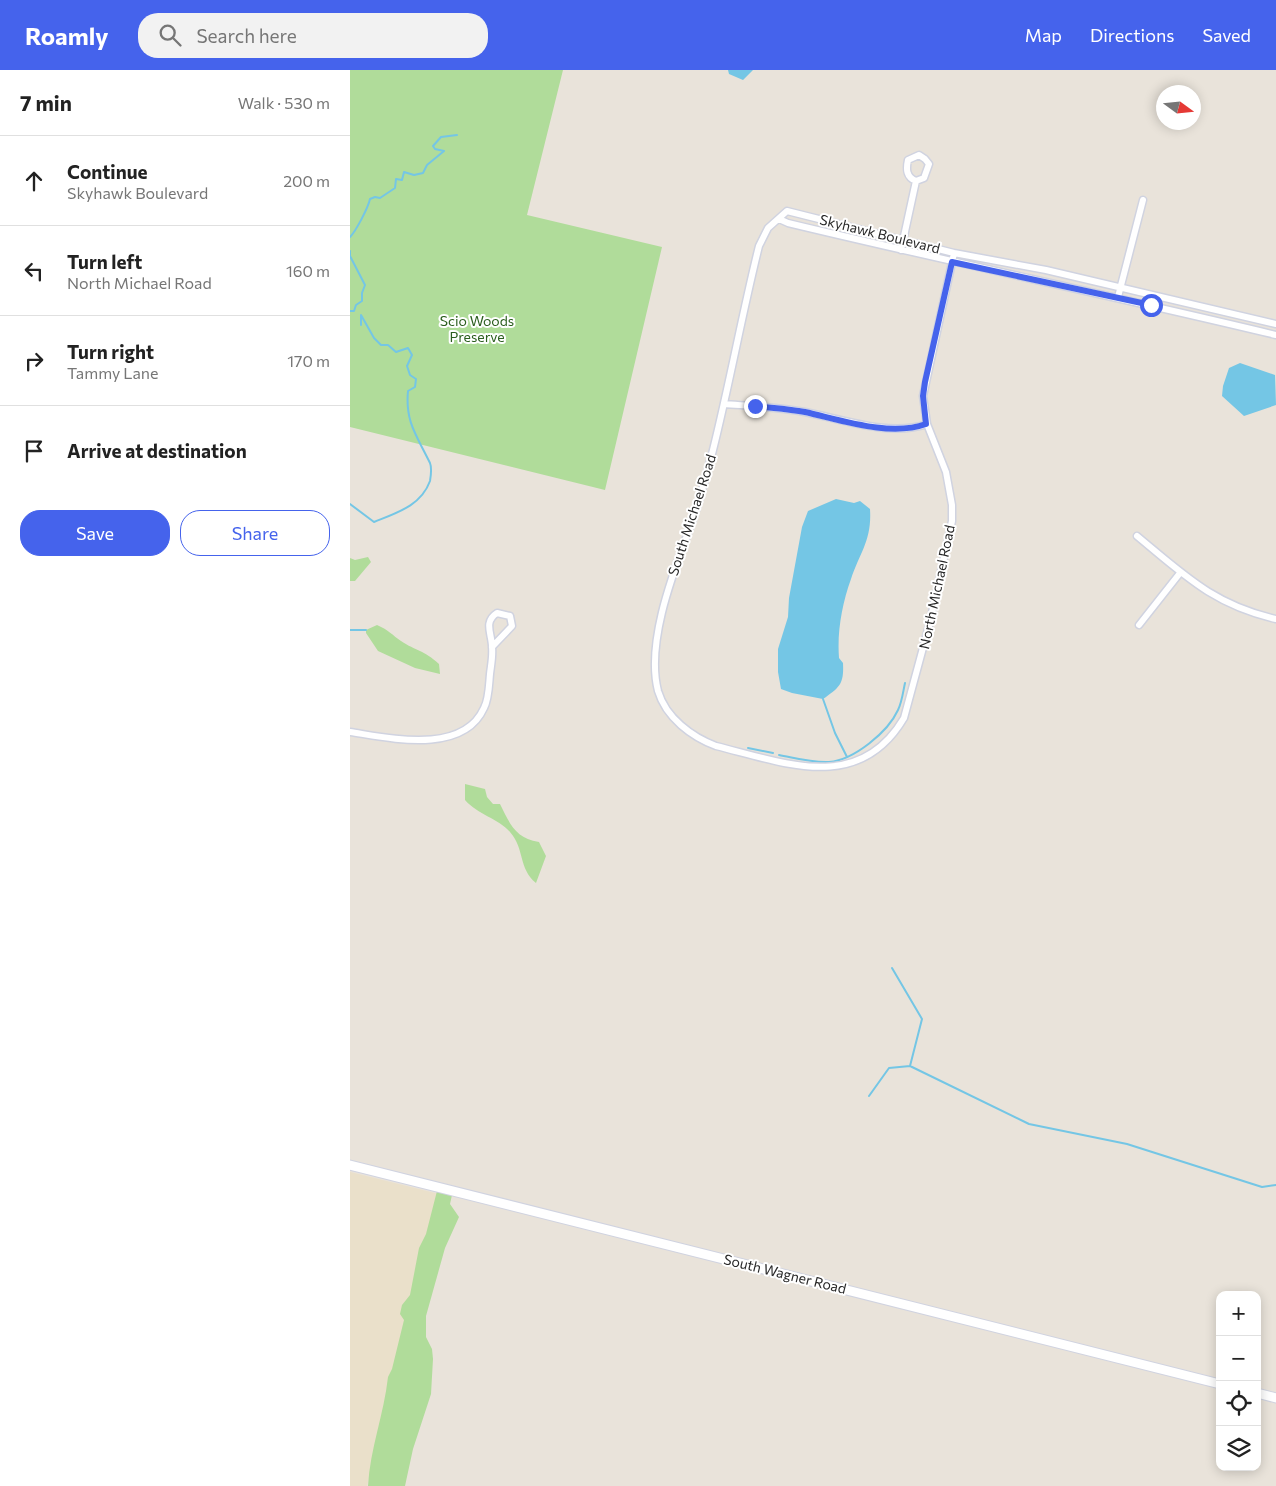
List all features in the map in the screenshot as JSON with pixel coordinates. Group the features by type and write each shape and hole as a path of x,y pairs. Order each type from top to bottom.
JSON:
{"main road":[{"name":"South Wagner Road","path":"350,1165 1216,1383"},
{"path":"1261,1395 1276,1398"}],"street":[{"path":"901,250 916,181"},
{"path":"1118,297 1143,200"},
{"name":"Skyhawk Boulevard","path":"1276,324 1121,287 954,253 787,211 779,219 788,223 952,262 1118,297 1276,335"},
{"name":"South Michael Road","path":"716,746 698,738 668,711 658,692 655,670 657,645 670,580 704,486 762,236 779,219"},
{"name":"North Michael Road","path":"716,746 803,767 832,768 865,758 881,747 896,731 909,705 930,622 952,521 952,505 946,472 926,424 923,396 954,253"},
{"path":"724,404 793,410 863,425 904,428 926,424"},
{"path":"1136,536 1180,573 1214,597 1239,609 1276,619"},
{"path":"1139,625 1180,573"},
{"path":"350,732 389,738 434,740 452,736 467,728 485,708 492,647 489,633 491,616 497,612 510,616 512,626 492,647"}],"shaded area":[{"path":"350,1172 439,1194 367,1486 350,1486"}],"green space":[{"name":"Scio Woods Preserve","path":"350,70 563,70 527,215 662,247 605,490 350,427"},
{"path":"368,557 371,562 355,581 350,581 350,558 355,560"},
{"path":"377,625 434,659 439,664 440,674 415,668 378,651 366,633 366,630"},
{"path":"465,784 485,789 487,797 493,804 500,804 514,829 524,837 539,842 546,856 536,883 526,871 518,845 510,832 500,823 465,800"},
{"path":"437,1191 452,1195 450,1204 459,1217 445,1248 426,1316 426,1337 432,1349 433,1359 431,1394 413,1449 405,1486 368,1486 371,1459 388,1377 392,1369 404,1320 400,1314 402,1305 410,1295 419,1248 426,1234"}],"water":[{"path":"728,70 753,70 743,80 729,74"},
{"path":"1240,363 1275,375 1276,405 1244,416 1222,396 1229,368"},
{"path":"836,499 854,503 860,501 870,509 870,520 865,546 854,570 841,618 839,658 843,663 842,680 837,688 823,699 781,689 778,672 778,649 788,617 789,598 802,527 808,511"}],"waterway":[{"path":"350,237 362,219 370,199 380,198 395,188 396,179 402,180 404,172 414,175 423,173 427,165 444,151 435,149 433,146 441,137 457,135"},
{"path":"350,251 350,256 365,285 362,301 356,305 354,311 350,311"},
{"path":"350,504 374,522 382,519 407,508 421,497 430,481 431,472 430,463 413,429 408,412 408,391 415,387 416,379 410,375 407,366 412,355 408,348 396,352 388,345 381,345 374,338 361,315 361,325"},
{"path":"350,630 366,630"},
{"path":"779,755 823,762 839,760 849,756 869,744 887,727 898,710 905,683"},
{"path":"823,699 835,733 847,757"},
{"path":"748,748 773,753"},
{"path":"892,968 922,1019 910,1066 1029,1124 1127,1144 1262,1187 1276,1185"},
{"path":"869,1096 889,1068 910,1066"}],"route":[{"path":"755,406 805,412 838,421 863,425 904,428 918,427 926,424 923,396 925,382 952,262 1151,305"}]}
